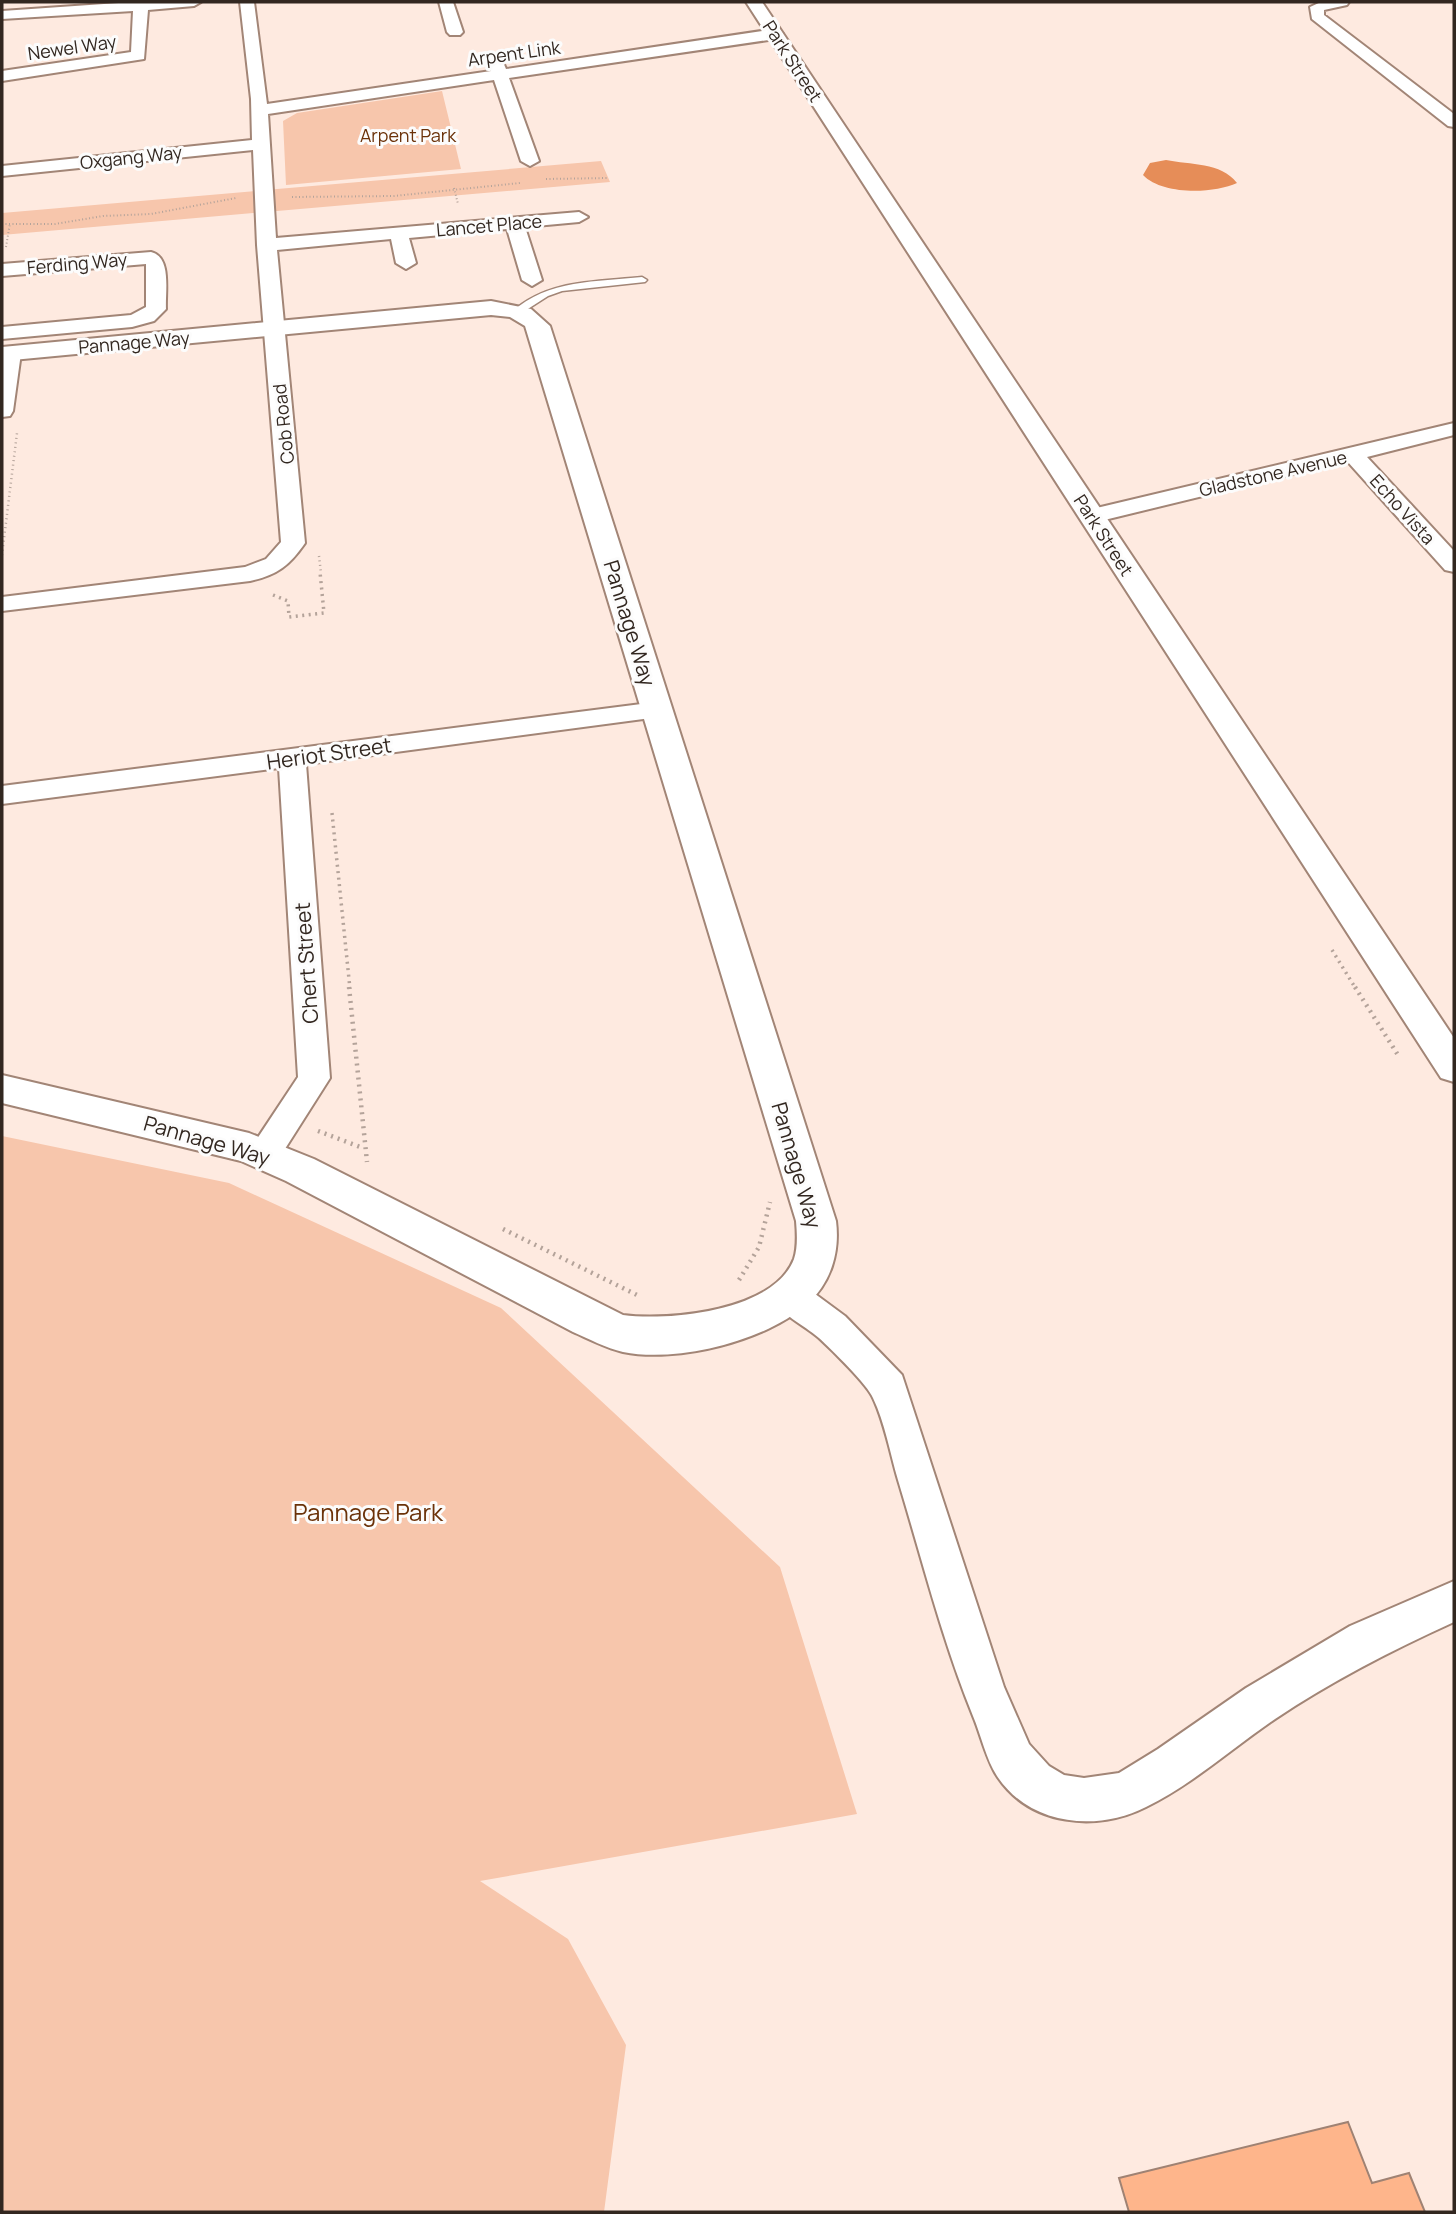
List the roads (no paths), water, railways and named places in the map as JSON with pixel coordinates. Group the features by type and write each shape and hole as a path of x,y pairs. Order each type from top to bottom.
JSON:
{"street":[{"path":"2,15 194,2"},
{"name":"Cob Road","path":"2,604 240,576 269,567 285,555 293,543 262,195 259,105 247,2"},
{"path":"446,2 455,32"},
{"name":"Park Street","path":"754,2 1454,1068"},
{"path":"1342,2 1317,7 1317,16 1454,122"},
{"name":"Newel Way","path":"2,76 139,56 141,6"},
{"name":"Arpent Link","path":"259,105 773,30"},
{"path":"499,70 530,160"},
{"name":"Oxgang Way","path":"2,171 261,144"},
{"name":"Lancet Place","path":"267,245 579,217"},
{"path":"514,223 532,280"},
{"path":"399,233 406,263"},
{"name":"Ferding Way","path":"2,270 151,258 155,263 156,309 147,317 5,347"},
{"name":"Pannage Way","path":"2,1089 211,1137 264,1154 588,1319 624,1334 682,1333 727,1325 777,1305 790,1296 810,1271 817,1249 816,1221 538,327 527,316 491,308 274,328 5,347"},
{"path":"2,411 5,347"},
{"name":"Gladstone Avenue","path":"1092,516 1454,429"},
{"name":"Echo Vista","path":"1352,454 1454,565"},
{"name":"Heriot Street","path":"2,795 657,710"},
{"name":"Chert Street","path":"264,1154 314,1078 292,758"},
{"path":"790,1296 832,1327 889,1387 983,1687 1013,1760 1033,1782 1058,1797 1084,1800 1111,1798 1131,1791 1174,1765 1261,1703 1354,1648 1454,1601"}],"lane":[{"path":"517,312 545,294 561,288 642,280"}],"park label":[{"name":"Arpent Park","path":"408,135"},
{"name":"Pannage Park","path":"368,1511"}]}
